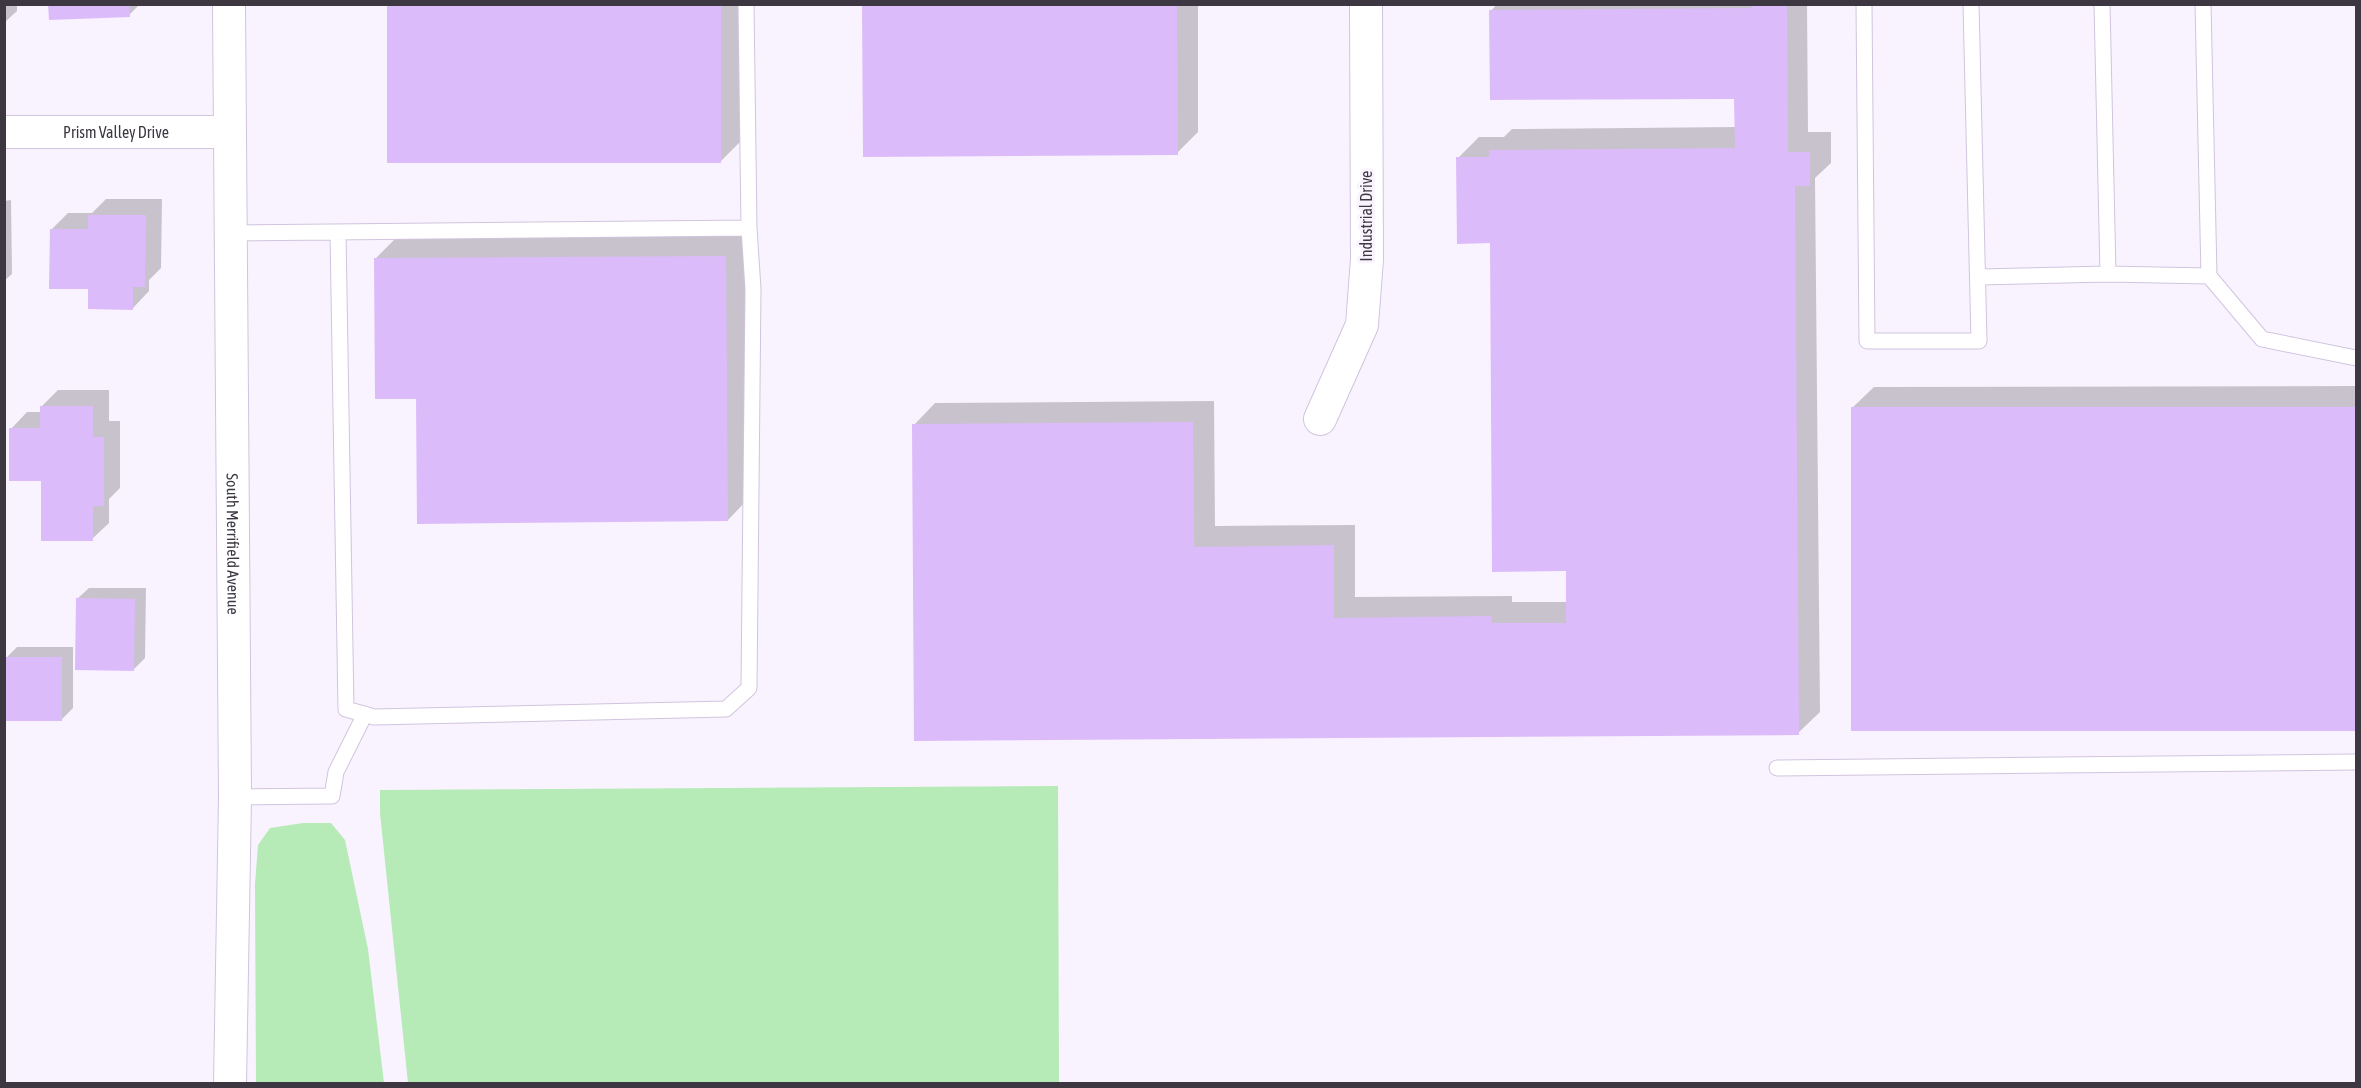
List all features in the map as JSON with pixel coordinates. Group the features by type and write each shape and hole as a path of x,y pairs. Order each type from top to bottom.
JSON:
{"street":[{"name":"South Merrifield Avenue","path":"229,4 235,797 230,1083"},
{"name":"Industrial Drive","path":"1320,419 1362,325 1366,259 1366,4"},
{"name":"Prism Valley Drive","path":"4,132 230,132"}],"lane":[{"path":"338,233 346,709 385,717 726,709 748,688 753,289 749,228 746,4"},
{"path":"1864,4 1867,341 1979,342 1971,4"},
{"path":"2102,4 2108,274"},
{"path":"2203,4 2209,276 2262,339 2356,358"},
{"path":"232,233 749,228"},
{"path":"1979,277 2108,274 2209,276"},
{"path":"235,797 332,796 336,772 365,714"},
{"path":"1776,768 2356,762"}],"green space":[{"path":"1058,786 1059,1083 408,1083 380,813 380,790"},
{"path":"303,823 331,823 345,840 368,949 384,1083 256,1083 255,884 258,845 270,828"}],"building":[{"path":"48,4 129,4 130,17 49,20"},
{"path":"387,4 721,4 721,163 387,163"},
{"path":"862,4 1177,4 1178,155 863,157"},
{"path":"1752,4 1787,4 1788,152 1810,152 1810,186 1795,186 1799,735 914,741 912,424 1193,422 1194,547 1334,545 1334,618 1491,616 1492,623 1566,623 1566,571 1492,572 1490,243 1457,244 1456,157 1489,157 1489,150 1735,148 1734,99 1490,100 1489,10 1752,8"},
{"path":"88,215 146,215 145,287 133,287 133,310 88,309 88,289 49,289 50,229 88,229"},
{"path":"726,256 728,521 417,524 416,399 375,399 374,258"},
{"path":"40,406 93,406 93,437 104,437 104,506 93,506 93,541 41,541 41,481 9,481 9,428 40,428"},
{"path":"1851,407 2356,407 2356,731 1851,731"},
{"path":"76,598 135,599 134,671 75,670"},
{"path":"4,657 62,657 62,721 4,721"}]}
